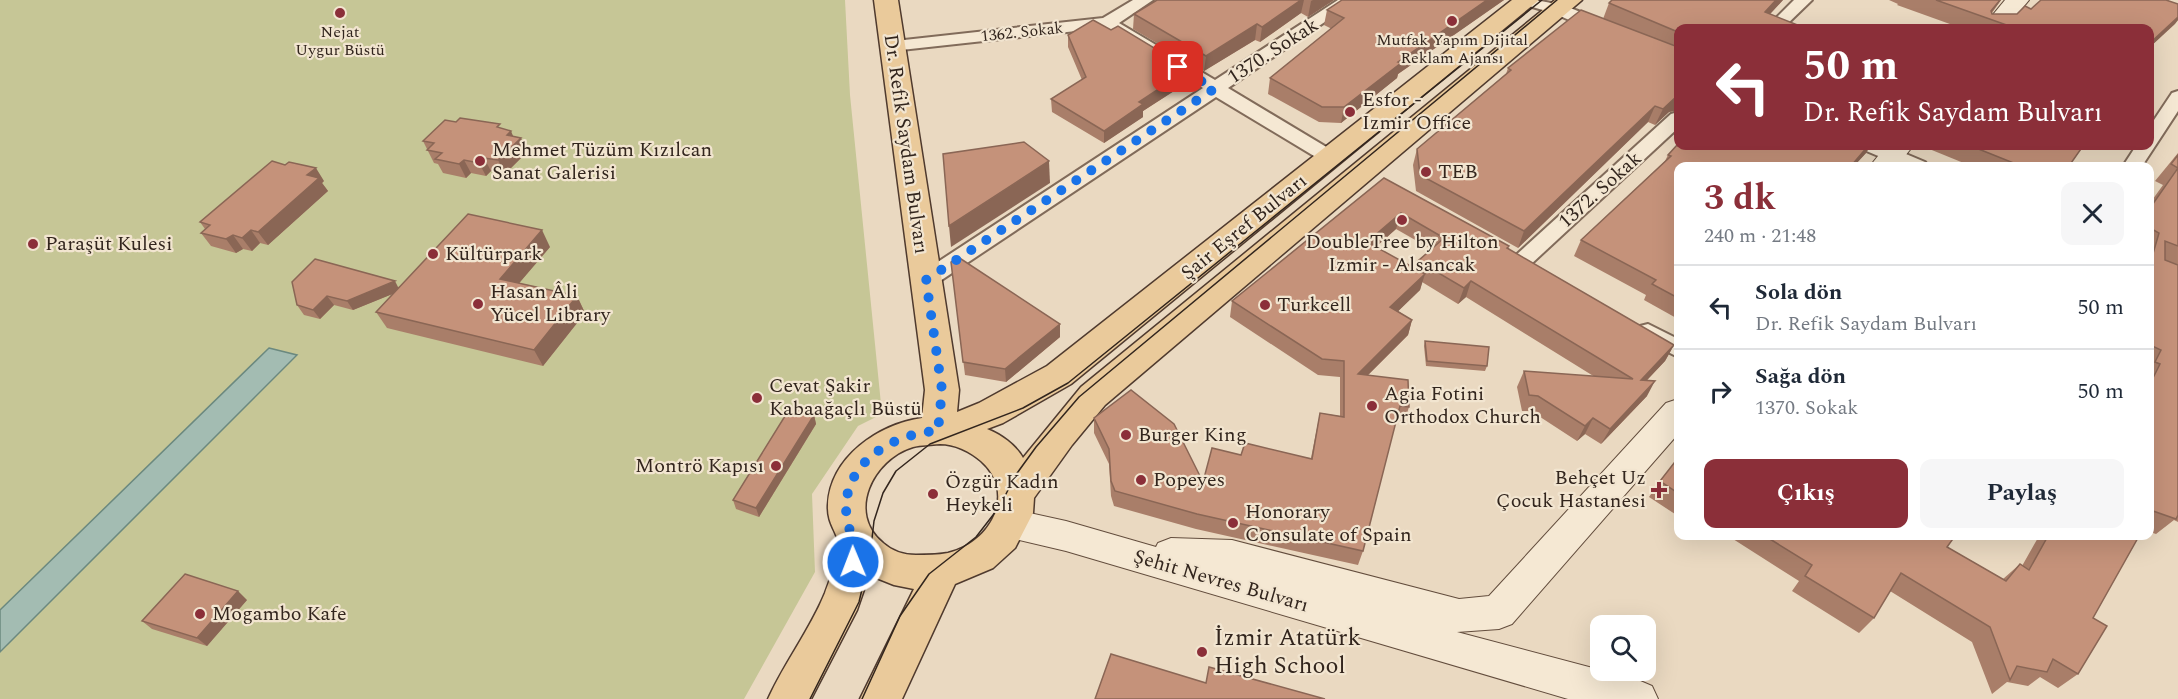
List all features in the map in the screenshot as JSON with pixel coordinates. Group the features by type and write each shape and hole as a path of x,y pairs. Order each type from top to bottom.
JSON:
{"main road":[{"name":"Dr. Refik Saydam Bulvarı","path":"886,0 942,390 943,430"},
{"name":"Şair Eşref Bulvarı","path":"943,430 991,413 1059,375 1527,0"},
{"path":"1015,508 1015,476 1005,459 990,444 970,435 943,430 900,437 879,449 861,465 850,484 846,504 848,525 858,544 870,556 887,566 907,572 929,574 957,568 984,555 1005,535 1015,508 1060,435 1094,396 1373,179 1566,3"},
{"path":"789,699 843,598 858,544"},
{"path":"881,699 942,572"}],"street":[{"name":"1362. Sokak","path":"892,46 1107,23 1145,0"},
{"name":"1370. Sokak","path":"926,280 1349,0"},
{"path":"1527,0 1566,3 1624,36"},
{"path":"1778,24 1804,0"},
{"path":"1997,24 2017,0"},
{"path":"1107,23 1330,158"},
{"path":"2154,134 2178,97"},
{"name":"1372. Sokak","path":"1522,261 1674,122"},
{"path":"1887,153 1908,162"},
{"path":"1502,250 1543,273"},
{"path":"1626,320 1674,348"},
{"path":"1128,553 1232,556 1459,616 1499,612 1674,416"},
{"name":"Şehit Nevres Bulvarı","path":"1015,508 1066,536 1501,663 1638,699"}],"green space":[{"name":"Kültürpark","path":"0,0 845,0 850,95 882,414 858,426 812,494 815,572 744,699 0,699"}],"shaded area":[{"path":"269,348 297,355 0,652 0,610"}],"building":[{"path":"1157,0 1301,0 1262,27 1257,24 1206,56 1134,14"},
{"path":"1342,0 1487,0 1398,62 1401,63 1344,107 1322,107 1270,78 1344,18 1327,10"},
{"path":"1612,0 1776,0 1765,12 1795,24 1674,24 1674,30 1609,3"},
{"path":"1936,0 2000,0 1991,11 1992,14 2017,14 2025,6 2031,9 2041,0 2166,0 2178,4 2178,17 2154,39 2154,24 2004,24"},
{"path":"1581,10 1674,45 1674,99 1663,109 1655,106 1524,231 1420,175 1417,149 1511,70 1508,68"},
{"path":"1093,20 1111,30 1118,26 1189,69 1139,102 1143,104 1104,131 1051,99 1086,77 1068,35"},
{"path":"460,118 500,124 497,127 511,131 507,135 521,138 498,160 484,158 479,163 464,160 459,164 435,159 442,153 427,150 434,143 423,141 445,120 456,122"},
{"path":"1024,142 1049,161 949,226 943,154"},
{"path":"1674,148 1865,150 1854,162 1674,162 1674,296 1652,284 1656,280 1581,240 1671,156 1668,155"},
{"path":"1981,150 2080,150 2072,162 2011,162"},
{"path":"2178,155 2178,168 2171,164"},
{"path":"272,161 285,165 289,162 316,168 307,175 319,178 258,232 251,230 242,238 233,235 226,239 201,233 210,225 200,222"},
{"path":"2178,168 2178,246 2165,241 2165,260 2178,265 2178,515 2176,519 2154,511 2154,376 2160,364 2155,362 2161,350 2154,347 2154,250 2159,233 2154,230 2154,202"},
{"path":"1384,178 1509,246 1507,248 1674,345 1641,380 1655,381 1610,429 1593,418 1585,426 1538,396 1529,395 1524,371 1633,379 1471,281 1464,288 1418,261 1444,238 1401,213 1367,242 1425,274 1390,307 1412,320 1358,374 1408,380 1409,407 1400,406 1363,551 1197,514 1115,491 1111,481 1109,449 1094,418 1131,390 1174,424 1203,482 1212,448 1241,455 1245,443 1312,459 1320,413 1344,417 1344,361 1322,359 1232,301"},
{"name":"Hasan Âli Yücel Library","path":"468,214 542,230 500,279 577,296 534,350 376,312"},
{"path":"958,257 1060,324 1005,369 963,362 951,262"},
{"path":"315,259 395,281 347,301 327,296 313,310 297,305 292,282"},
{"path":"1425,341 1489,347 1487,366 1427,361"},
{"name":"Montrö Kapısı","path":"790,408 814,415 756,508 733,500"},
{"path":"1674,463 1674,490 1660,481"},
{"path":"1771,540 1952,540 1947,547 2006,581 2020,564 2029,570 2046,540 2137,540 2093,618 2107,626 2078,674 2053,659 2047,672 2017,666 2010,680 1990,627 1901,573 1874,618 1805,576 1812,565"},
{"name":"Mogambo Kafe","path":"185,574 238,591 197,638 142,621"},
{"path":"1111,654 1206,683 1209,667 1325,699 1095,699"}],"tram line":[{"path":"810,699 859,602 870,556 874,521 883,493 896,471 930,444 1023,408 1068,383 1542,0"},
{"path":"862,699 900,616 929,574 976,537 1000,506 1015,476 1036,447 1079,397 1557,0"}],"place":[{"name":"Nejat Uygur Büstü","path":"340,13"},
{"name":"Mutfak Yapım Dijital Reklam Ajansı","path":"1452,21"},
{"name":"Esfor - Izmir Office","path":"1350,112"},
{"name":"Mehmet Tüzüm Kızılcan Sanat Galerisi","path":"480,161"},
{"name":"TEB","path":"1426,172"},
{"name":"DoubleTree by Hilton Izmir - Alsancak","path":"1402,220"},
{"name":"Paraşüt Kulesi","path":"33,244"},
{"name":"Kültürpark","path":"433,254"},
{"name":"Hasan Âli Yücel Library","path":"478,304"},
{"name":"Turkcell","path":"1265,305"},
{"name":"Cevat Şakir Kabaağaçlı Büstü","path":"757,398"},
{"name":"Agia Fotini Orthodox Church","path":"1372,406"},
{"name":"Burger King","path":"1126,435"},
{"name":"Montrö Kapısı","path":"776,466"},
{"name":"Popeyes","path":"1141,480"},
{"name":"Behçet Uz Çocuk Hastanesi","path":"1659,490"},
{"name":"Özgür Kadın Heykeli","path":"933,494"},
{"name":"Honorary Consulate of Spain","path":"1233,523"},
{"name":"Mogambo Kafe","path":"200,614"},
{"name":"İzmir Atatürk High School","path":"1202,652"}],"route":[{"path":"853,562 858,544 848,525 846,504 850,484 861,465 879,449 900,437 938,431 942,390 926,280 1214,89 1178,67"}]}
